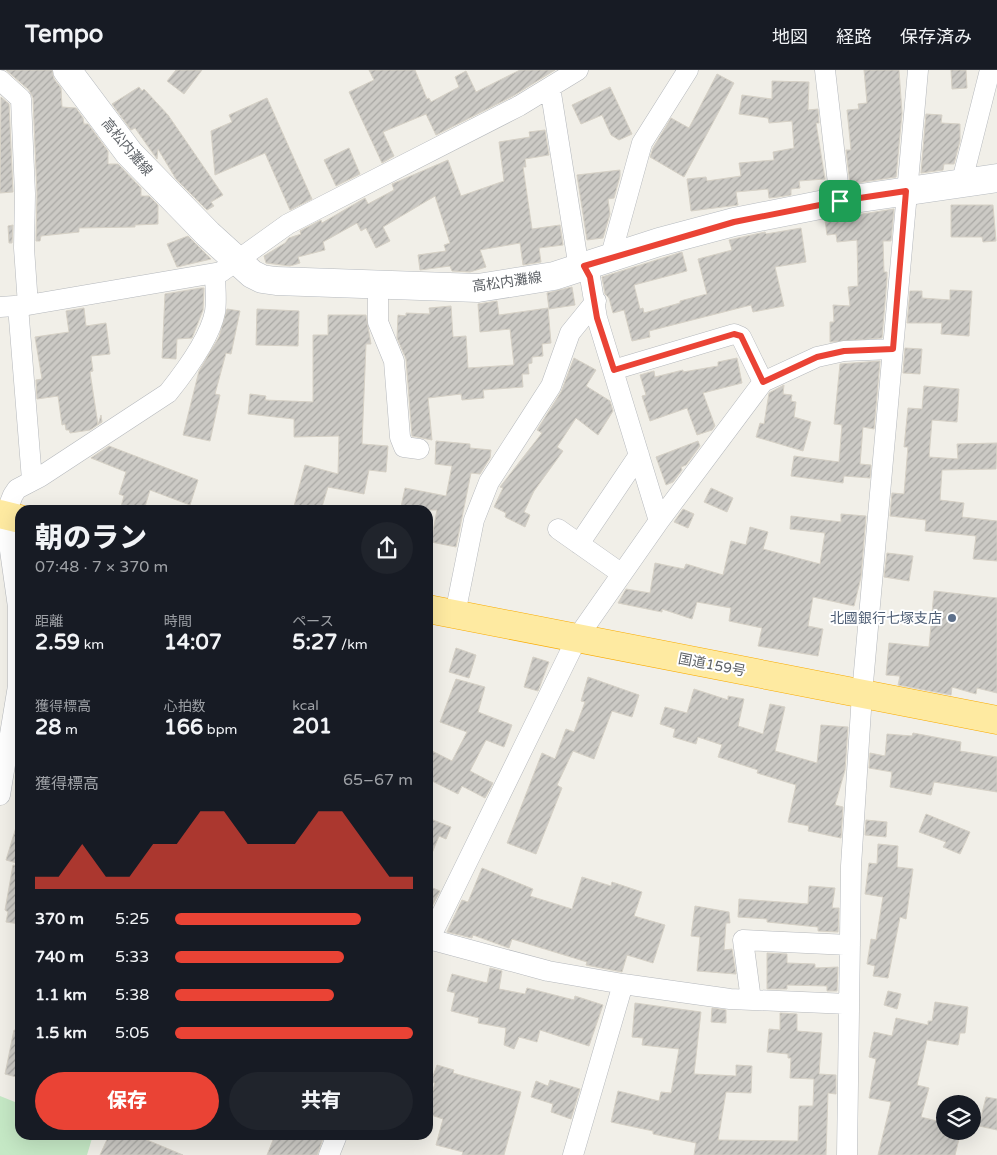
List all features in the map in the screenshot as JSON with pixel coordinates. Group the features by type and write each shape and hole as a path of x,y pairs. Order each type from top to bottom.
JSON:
{"highway":[{"name":"国道159号","path":"433,610 997,720"}],"main road":[{"name":"高松内灘線","path":"67,70 128,153 226,267 252,274 262,279 378,286 478,288 554,276 734,222 840,201 962,181 997,178"}],"street":[{"path":"613,257 642,143 688,70"},
{"path":"826,70 840,201"},
{"path":"847,1155 851,866 862,694 918,70"},
{"path":"962,181 990,70"},
{"path":"15,306 226,267 288,224 519,106 561,77 577,256 590,277 596,310 659,521"},
{"path":"0,80 21,99 25,194 24,248 15,306 32,480"},
{"path":"15,580 8,516 12,495 32,480 40,477 168,393 180,378 210,327 226,267"},
{"path":"378,286 378,322 394,361 400,437 404,447 419,449"},
{"path":"456,614 474,520 489,482 551,386 570,333 596,310"},
{"path":"614,370 734,334 741,336 763,382"},
{"path":"433,930 577,638 659,521 763,382 817,357 844,351 893,349"},
{"path":"579,544 639,455"},
{"path":"558,529 622,574"},
{"path":"0,795 15,704"},
{"path":"751,1000 743,940 850,945"},
{"path":"433,941 548,971 623,984 730,999 849,1004"},
{"path":"573,1155 623,984"},
{"path":"329,1155 336,1140"}],"green space":[{"path":"0,1096 15,1102 15,1140 92,1140 87,1155 0,1155"}],"building":[{"path":"6,70 52,70 54,79 61,88 62,107 76,108 83,118 84,124 88,124 108,151 108,164 118,164 141,188 141,196 149,196 158,205 158,224 135,225 135,227 79,228 79,232 41,236 40,241 36,241 37,194 33,98 29,90"},
{"path":"176,70 202,70 184,94 167,81"},
{"path":"369,70 415,70 427,99 429,98 431,102 459,87 455,77 466,71 476,92 520,70 555,70 513,96 436,135 426,114 383,132 394,156 382,163 349,92 374,80"},
{"path":"864,70 899,70 902,113 896,177 850,184 846,150 851,150 847,110 859,109 858,104 867,103"},
{"path":"951,70 966,70 967,88 952,89"},
{"path":"717,74 734,83 684,177 650,157 653,148 671,118 689,128"},
{"path":"772,81 809,82 808,110 818,109 819,123 816,123 825,179 799,181 800,188 791,189 791,195 778,197 769,198 768,189 736,192 738,205 691,211 687,179 706,177 707,181 741,176 739,163 774,160 773,152 794,148 792,121 769,123 768,118 739,114 742,95 772,99"},
{"path":"139,87 142,91 144,89 168,115 223,195 211,202 214,206 207,210 176,179 158,149 157,159 135,128 131,130 112,104"},
{"path":"610,87 632,134 619,140 611,135 602,115 581,124 572,105"},
{"path":"1,97 9,104 13,192 0,193"},
{"path":"267,98 312,199 290,210 265,153 215,175 211,131 232,122 229,115"},
{"path":"926,114 942,115 941,123 960,124 960,141 954,164 944,164 943,170 921,173"},
{"path":"545,130 549,155 525,159 526,167 523,167 532,229 560,225 563,245 539,248 541,262 523,265 520,243 480,250 486,267 470,272 452,271 450,266 420,270 418,255 446,251 444,245 450,243 435,196 383,227 390,241 376,248 366,228 361,231 357,223 323,242 325,250 298,257 300,263 290,266 266,263 264,256 285,243 289,238 301,234 300,231 321,220 322,223 365,198 368,204 394,190 392,184 448,160 461,196 504,181 499,142 530,137 529,132"},
{"path":"349,148 360,174 336,186 324,160"},
{"path":"620,170 614,198 608,199 610,214 603,238 587,240 577,175"},
{"path":"951,205 993,205 996,241 983,242 982,237 951,237"},
{"path":"894,209 891,241 883,241 884,272 887,272 887,278 882,338 830,342 830,322 834,322 833,305 850,306 848,287 858,286 857,240 837,242 836,234 827,235 825,220"},
{"path":"13,225 12,243 9,243 8,226"},
{"path":"801,228 806,262 775,267 784,306 753,312 751,305 649,331 650,337 632,341 624,310 613,313 609,298 605,294 602,277 682,252 687,271 634,285 640,309 643,308 644,313 707,294 698,259 732,250 729,240 765,232 766,234"},
{"path":"188,236 211,259 177,267 167,244"},
{"path":"572,287 575,305 549,309 547,293"},
{"path":"204,288 203,310 192,338 177,339 176,359 162,358 165,294"},
{"path":"950,290 972,291 969,336 941,334 942,323 907,323 910,291 922,291 922,298 950,300"},
{"path":"497,301 499,315 548,308 551,343 542,344 543,356 532,357 532,363 528,364 529,374 522,374 523,387 483,390 484,398 462,400 461,394 428,398 432,440 412,436 406,359 397,338 398,315 406,316 406,313 430,314 429,308 451,306 453,337 466,336 468,368 514,365 510,329 480,332 478,304"},
{"path":"84,308 86,326 106,323 110,354 91,356 93,371 90,372 98,425 90,430 70,433 69,430 66,430 65,424 62,425 58,396 37,399 36,380 42,379 35,337 69,332 66,311"},
{"path":"227,309 240,311 231,354 226,353 215,394 220,395 210,441 183,435 199,371 219,337"},
{"path":"257,309 299,311 298,346 256,345"},
{"path":"328,315 366,315 371,344 366,344 362,444 388,446 386,472 369,470 364,494 328,487 323,505 294,505 305,465 338,474 339,436 294,437 294,419 248,414 250,394 266,396 265,400 313,402 313,335 328,335"},
{"path":"905,348 922,349 920,374 903,373"},
{"path":"574,358 596,370 586,386 610,401 613,411 598,435 576,418 557,447 563,451 534,491 524,512 530,515 525,527 505,517 506,513 494,507 503,488 500,487 542,433 537,430 561,392"},
{"path":"737,358 742,383 703,393 715,426 712,430 697,435 687,408 650,421 642,396 646,395 640,375 654,371 655,377 683,370 683,372 718,366 718,362"},
{"path":"880,361 874,429 863,427 860,464 871,465 870,478 844,476 843,483 791,476 794,456 839,462 842,425 834,424 840,364"},
{"path":"784,385 783,394 792,395 791,401 796,402 794,417 811,422 803,451 756,437 760,423 764,424 769,393"},
{"path":"924,386 959,389 957,422 932,420 929,457 958,459 957,444 997,443 996,469 942,470 940,500 964,503 962,517 997,521 997,561 973,559 976,536 925,531 926,520 890,516 892,493 904,494 908,447 904,447 908,408 922,409"},
{"path":"436,441 470,444 470,448 491,450 490,458 480,474 471,473 456,547 433,542 437,510 433,510 433,505 401,505 405,488 446,496 452,466 435,464"},
{"path":"698,441 700,446 686,465 681,467 682,470 673,482 666,485 656,457"},
{"path":"109,446 198,480 190,505 150,490 146,505 121,505 124,496 119,494 126,472 91,458"},
{"path":"711,488 733,498 727,512 704,502"},
{"path":"683,509 694,514 688,528 674,522"},
{"path":"841,514 866,516 861,577 854,606 813,597 808,626 823,629 818,656 758,646 762,628 729,621 731,608 697,602 692,619 662,609 662,612 618,603 626,589 650,593 655,563 684,569 686,564 723,575 731,541 746,545 750,527 768,532 763,549 820,564 825,533 790,529 791,516 841,522"},
{"path":"887,553 913,556 909,581 884,577"},
{"path":"934,591 997,598 997,693 977,688 976,694 952,687 951,695 898,685 900,676 886,675 889,643 929,647"},
{"path":"456,648 476,655 469,678 449,672"},
{"path":"533,657 549,662 538,691 524,687"},
{"path":"588,677 639,695 632,717 612,711 594,759 573,751 557,785 562,788 536,854 507,843 542,753 555,759 566,729 574,732 585,702 581,701"},
{"path":"456,679 485,687 478,712 512,725 504,747 486,740 470,771 493,783 485,798 462,786 458,794 433,782 433,752 452,761 467,732 440,722"},
{"path":"694,689 728,700 728,696 744,699 738,726 763,734 770,704 785,707 775,751 817,763 821,725 848,727 845,770 835,805 843,807 841,838 808,831 809,826 788,822 796,785 757,773 758,770 718,757 722,745 698,737 696,744 673,737 675,729 660,724 665,707 687,713"},
{"path":"913,733 961,742 960,751 997,757 997,792 934,782 931,795 890,787 892,772 869,768 870,753 885,756 887,734 912,736"},
{"path":"926,814 970,832 960,854 943,847 946,842 919,832"},
{"path":"433,820 451,827 446,839 439,836 433,851"},
{"path":"866,820 887,822 886,837 865,835"},
{"path":"15,831 15,863 6,860"},
{"path":"878,844 898,846 897,867 913,869 906,919 900,917 888,978 873,976 875,966 867,964 871,939 876,940 883,897 865,894 869,863 877,864"},
{"path":"13,865 15,865 15,923 6,922 8,912 5,910"},
{"path":"482,868 533,889 530,896 572,909 582,877 611,886 612,882 642,892 634,916 665,925 653,963 627,955 622,972 586,965 587,962 512,939 509,948 473,935 472,938 447,932 462,900 468,902"},
{"path":"809,886 835,888 832,908 839,908 838,932 818,931 818,927 767,922 767,919 738,917 739,899 808,904"},
{"path":"433,888 440,891 433,904"},
{"path":"695,906 729,912 730,923 726,923 724,950 732,949 736,974 697,971 700,937 691,936"},
{"path":"767,953 787,954 787,963 815,964 815,968 838,967 837,991 827,991 827,986 787,985 787,989 767,989"},
{"path":"490,968 502,971 499,989 525,994 527,988 574,1000 575,996 603,1005 589,1046 540,1030 537,1042 519,1037 514,1049 504,1045 506,1028 478,1023 479,1018 451,1011 455,993 447,991 452,974 487,983"},
{"path":"888,991 901,994 897,1009 884,1005"},
{"path":"935,1002 968,1007 965,1033 960,1033 958,1045 927,1040 917,1085 929,1088 921,1117 936,1121 936,1140 959,1140 955,1155 878,1155 891,1102 869,1098 876,1059 869,1057 874,1032 892,1036 896,1018 928,1025 928,1021 932,1021"},
{"path":"635,1003 701,1012 694,1074 736,1076 736,1065 752,1066 751,1093 726,1092 718,1140 798,1141 799,1106 813,1106 814,1079 790,1078 791,1058 788,1058 788,1054 767,1052 769,1029 780,1030 780,1013 797,1014 797,1031 822,1033 819,1074 836,1075 836,1094 828,1093 826,1155 694,1155 696,1143 653,1134 653,1131 611,1122 618,1091 659,1101 661,1092 671,1093 679,1049 642,1045 643,1038 632,1037"},
{"path":"712,1008 726,1010 726,1023 711,1022"},
{"path":"14,1030 15,1030 15,1077 5,1074"},
{"path":"437,1065 454,1070 453,1073 521,1092 504,1155 462,1155 463,1152 436,1145 443,1119 433,1116 433,1090 435,1083 433,1082"},
{"path":"550,1080 580,1089 571,1119 551,1112 553,1104 531,1097 536,1081 548,1086"},
{"path":"986,1097 997,1099 997,1130 981,1126"},
{"path":"107,1140 147,1140 183,1155 100,1155"},
{"path":"273,1140 323,1140 317,1155 267,1155"}],"place":[{"name":"北國銀行七塚支店","path":"952,618"}],"route":[{"path":"906,191 893,349 844,351 817,357 763,382 741,336 734,334 614,370 597,318 596,301 590,277 584,266 660,242 734,222 840,201 906,191"}]}
